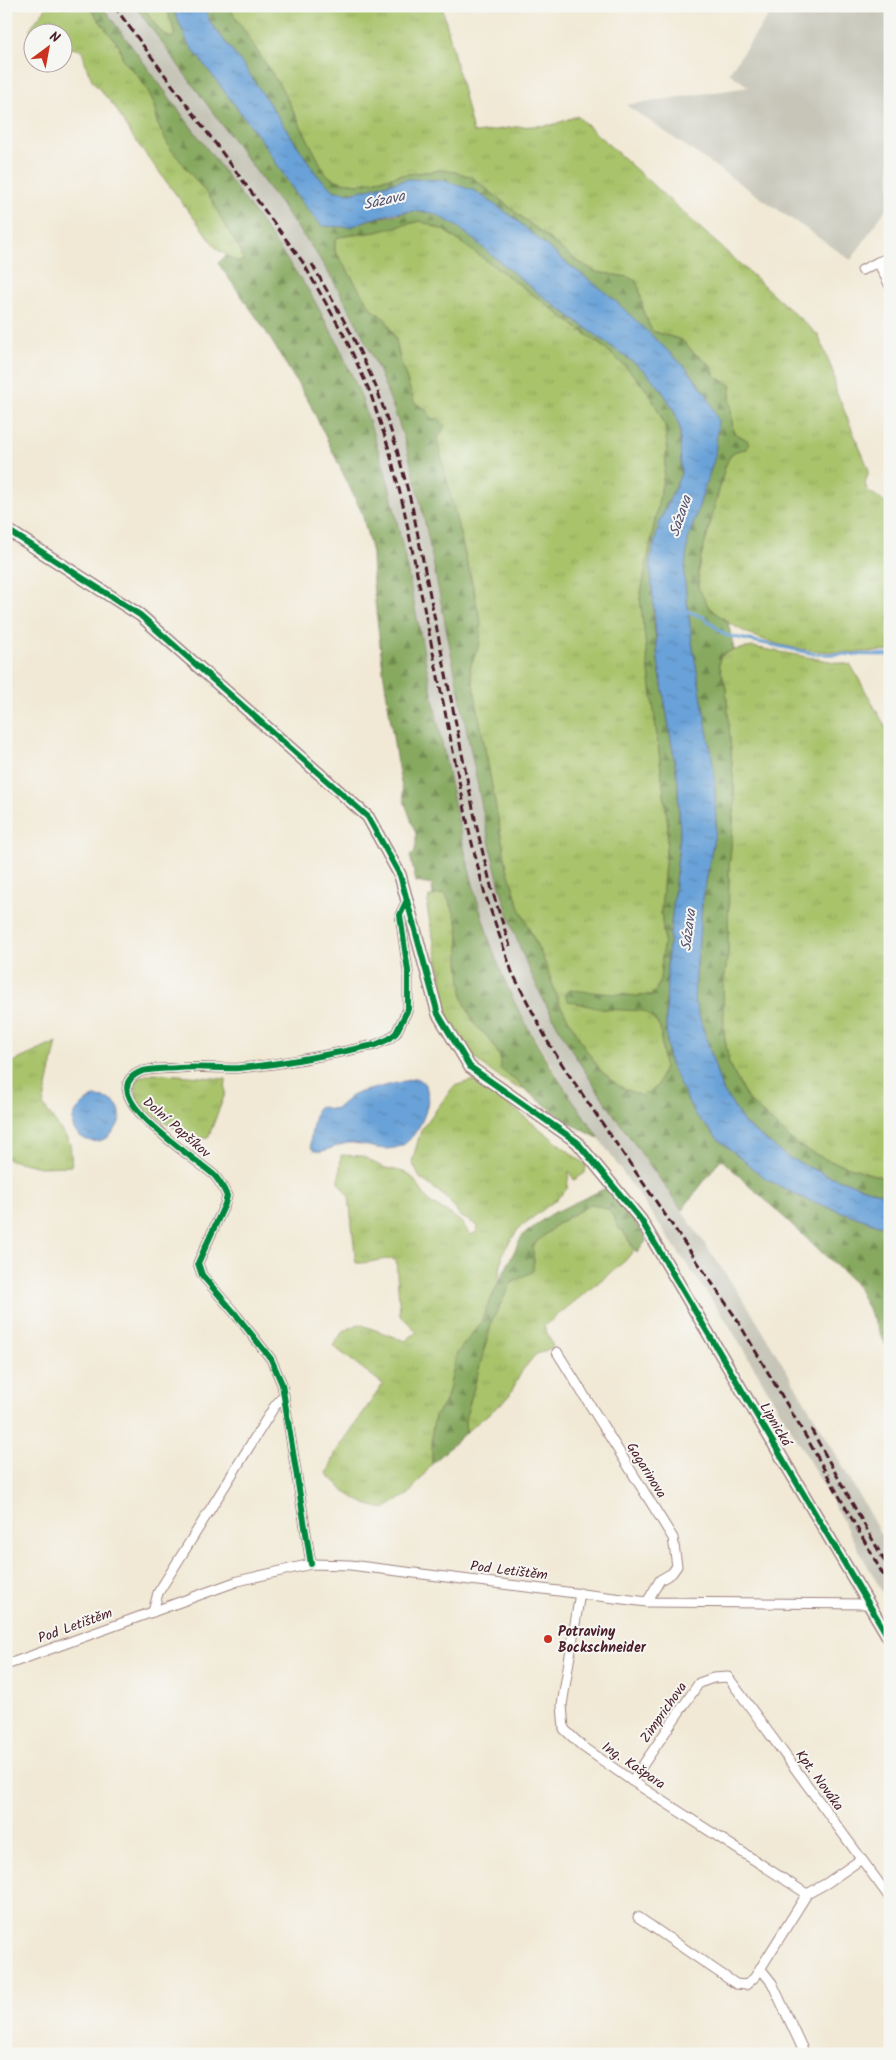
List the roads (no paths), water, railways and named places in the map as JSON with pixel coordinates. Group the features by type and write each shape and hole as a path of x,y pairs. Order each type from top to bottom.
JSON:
{"street":[{"path":"862,270 890,256"},
{"path":"878,262 890,286"},
{"name":"Lipnická","path":"6,530 140,615 368,817 400,874 438,1014 470,1067 576,1142 641,1220 890,1640"},
{"name":"Dolní Papšíkov","path":"311,1564 284,1395 271,1359 202,1275 198,1263 225,1204 227,1196 224,1188 214,1176 136,1109 127,1096 127,1089 130,1081 140,1072 187,1067 238,1068 281,1064 374,1045 389,1039 396,1034 408,1009 408,971 400,915 406,900"},
{"name":"Gagarinova","path":"557,1352 673,1538 677,1566 660,1580 647,1602"},
{"path":"153,1612 158,1593 274,1407 284,1395"},
{"name":"Pod Letištěm","path":"6,1665 238,1581 311,1564 350,1565 647,1602 868,1604"},
{"name":"Ing. Kašpara","path":"580,1593 562,1705 564,1729 582,1746 632,1781 807,1894"},
{"name":"Zimprichova","path":"632,1781 699,1684 713,1678 728,1677"},
{"name":"Kpt. Nováka","path":"728,1677 860,1860 890,1898"},
{"path":"638,1917 740,1985 749,1983 807,1894 828,1883 860,1860"},
{"path":"760,1968 774,1988 805,2054"}],"water":[{"name":"Sázava","path":"172,6 204,6 210,22 244,66 317,175 335,191 351,193 409,179 442,180 475,191 513,217 564,261 608,294 688,370 707,395 718,420 715,456 688,540 684,577 692,642 714,770 716,827 702,904 694,999 722,1089 745,1124 787,1157 826,1175 890,1197 890,1229 803,1198 766,1179 719,1140 694,1113 669,1062 666,1027 667,966 680,834 678,782 658,660 650,561 660,521 681,474 680,429 674,410 661,389 644,370 538,293 457,226 433,213 413,211 394,213 367,220 351,227 322,226 300,200 262,141 188,43"},
{"path":"417,1078 424,1084 428,1092 428,1102 421,1124 415,1134 401,1146 383,1149 346,1143 324,1151 318,1152 313,1150 311,1135 319,1106 330,1109 337,1108 351,1096 360,1092"},
{"path":"94,1097 109,1100 117,1106 120,1115 118,1124 112,1133 104,1139 94,1141 83,1138 76,1133 73,1121 74,1115 82,1105"}],"waterway":[{"path":"685,610 705,618 725,635 815,654 890,655"}],"railway":[{"path":"114,6 302,261 345,337 370,392 389,449 404,509 470,835 484,891 512,972 548,1042 567,1072 736,1318 809,1442 890,1587"},
{"path":"312,264 352,335 377,389 396,446 412,506 478,833 492,890 510,946"},
{"path":"811,1429 890,1571"}],"place":[{"name":"Potraviny Bockschneider","path":"548,1639"}]}
